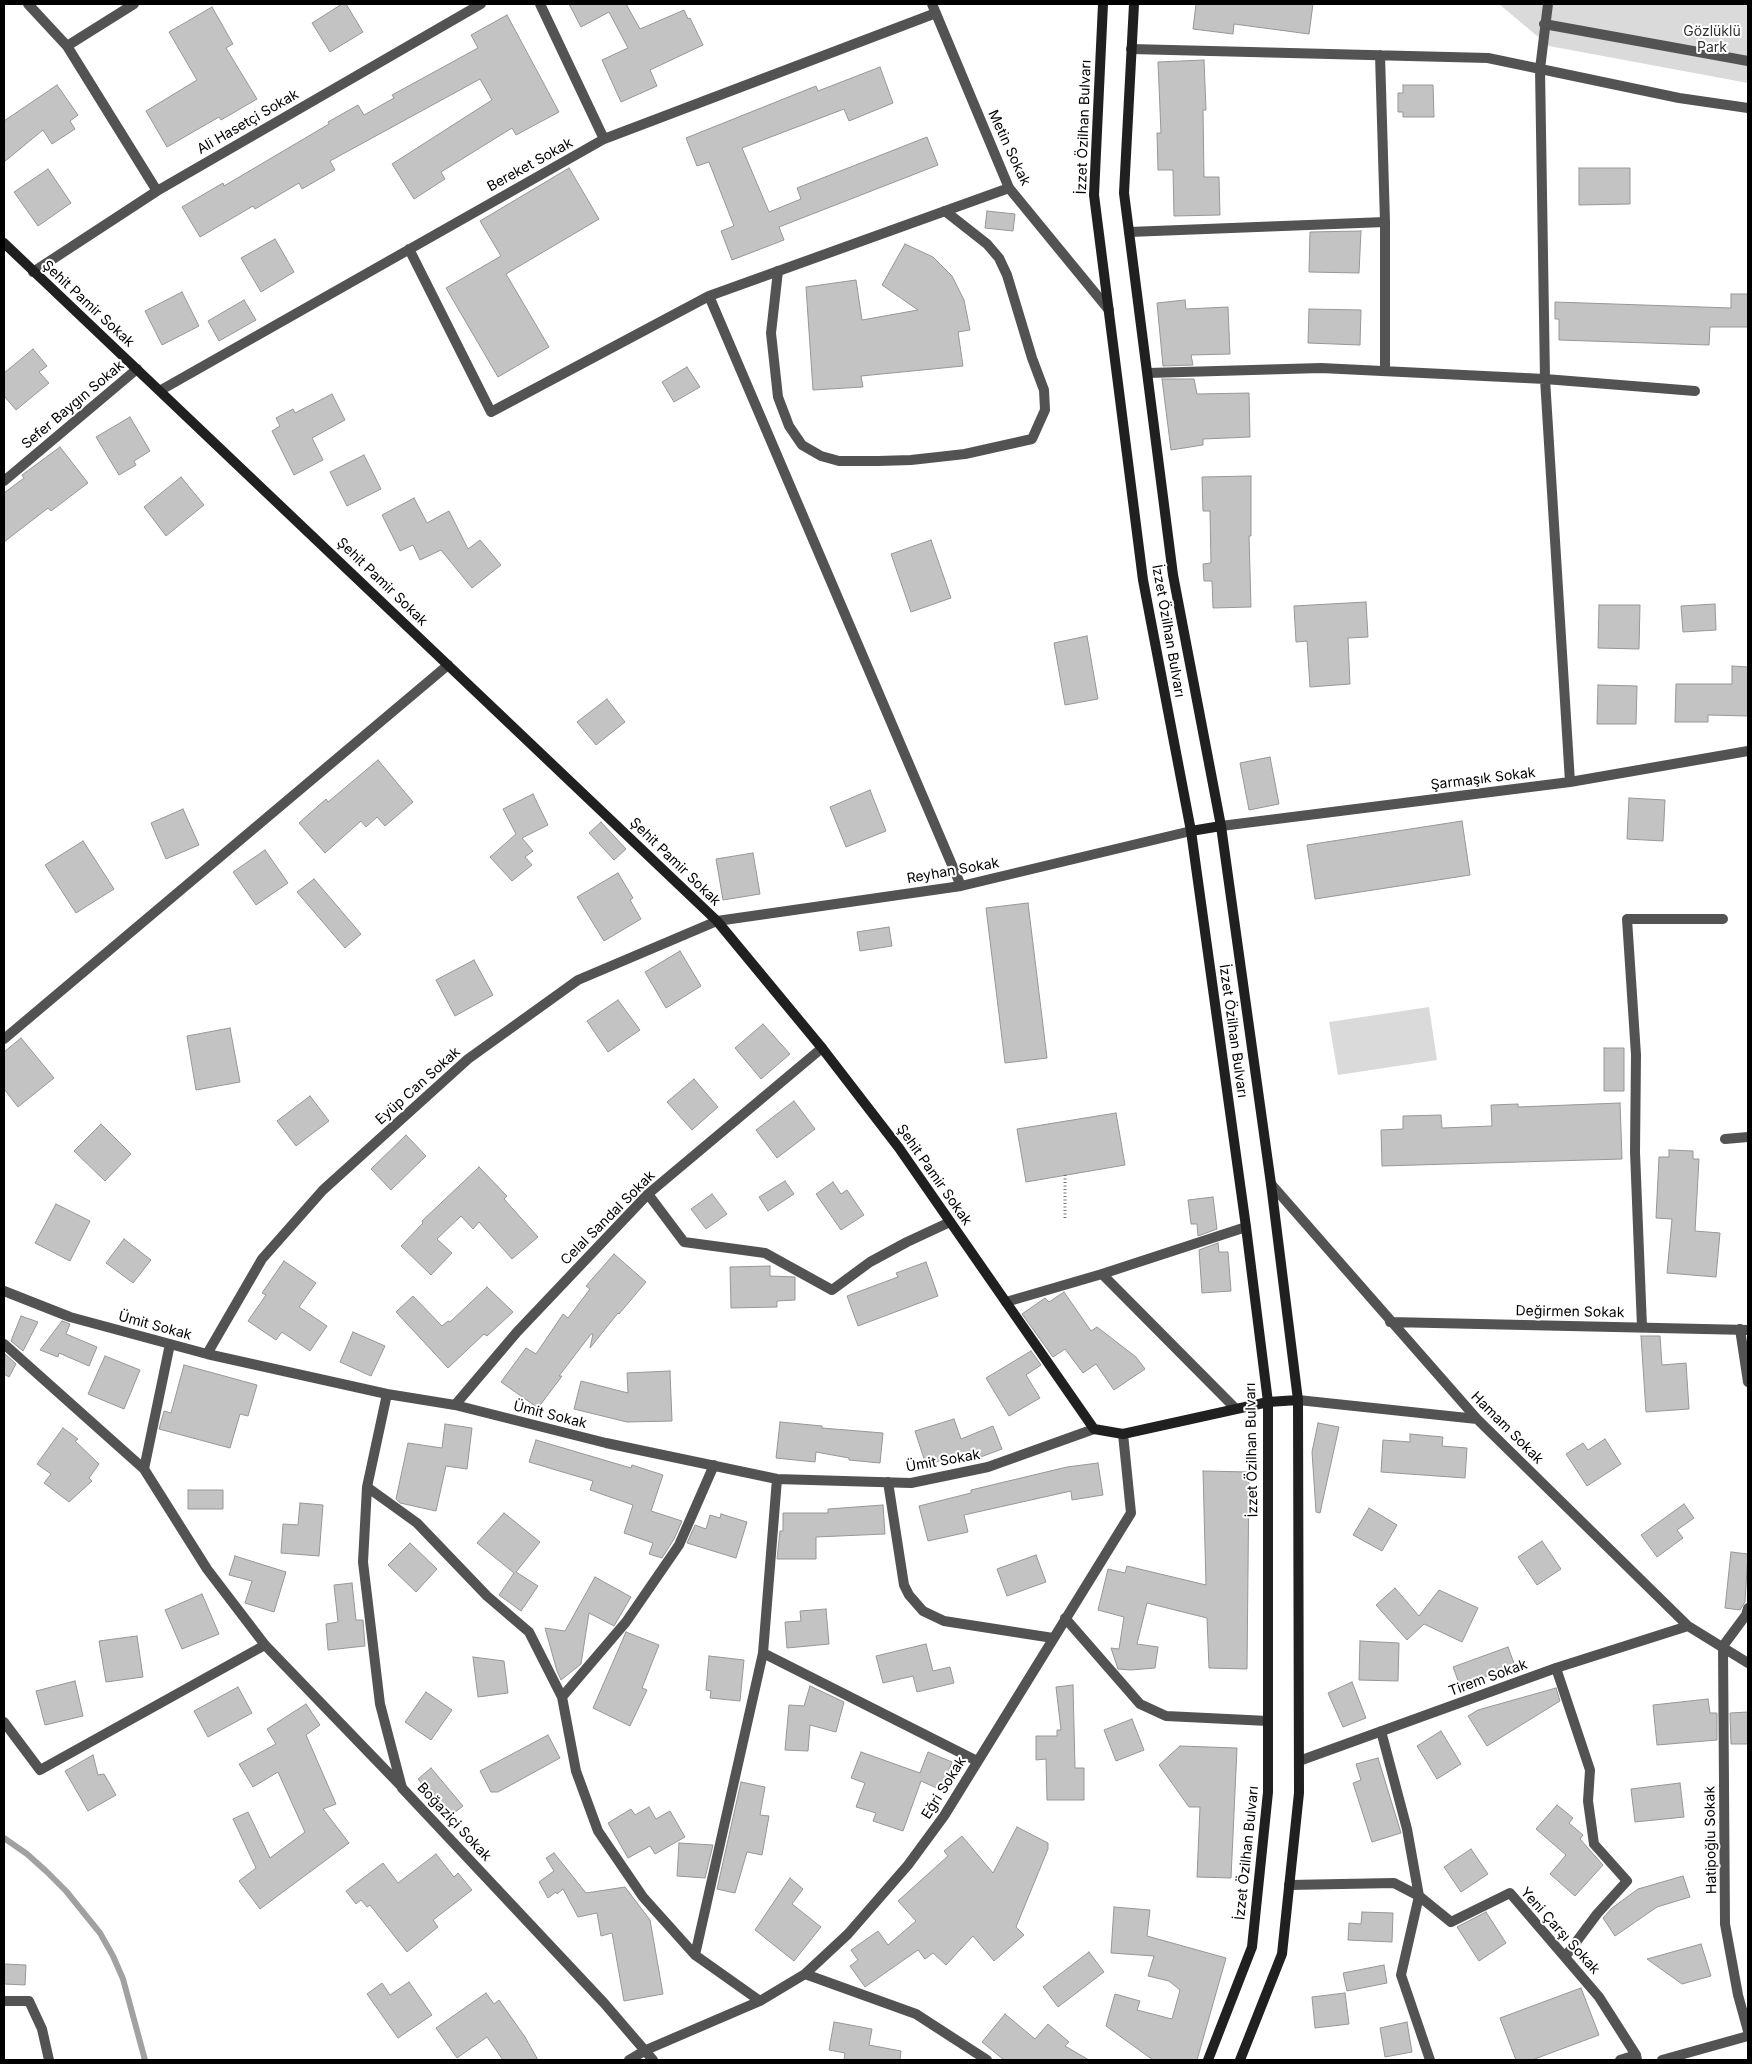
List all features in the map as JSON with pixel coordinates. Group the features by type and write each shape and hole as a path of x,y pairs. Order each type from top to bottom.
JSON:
{"main road":[{"name":"İzzet Özilhan Bulvarı","path":"1103,4 1094,195 1143,580 1191,831 1246,1227 1268,1402 1268,1792 1252,1947 1208,2060"},
{"name":"İzzet Özilhan Bulvarı","path":"1134,4 1124,193 1173,575 1221,826 1272,1184 1298,1400 1299,1793 1282,1954 1240,2060"},
{"name":"Şehit Pamir Sokak","path":"4,243 717,920 822,1048 900,1148 1094,1429"},
{"path":"1191,831 1221,826"},
{"path":"1094,1429 1123,1434 1268,1402 1298,1400"}],"street":[{"path":"28,4 67,46 157,191"},
{"path":"67,46 134,4"},
{"name":"Ali Hasetçi Sokak","path":"33,272 157,191 481,4"},
{"path":"540,4 604,139"},
{"path":"1548,4 1544,24 1540,69 1545,379 1570,782"},
{"name":"Bereket Sokak","path":"160,390 604,139 934,8"},
{"name":"Metin Sokak","path":"934,8 1009,188 1109,310"},
{"path":"1544,24 1748,61"},
{"path":"1131,49 1488,58 1679,98 1748,108"},
{"path":"1380,55 1385,222 1385,371"},
{"path":"409,249 491,412 709,296 1009,188"},
{"path":"778,271 771,333 778,397 789,426 802,445 821,456 838,461 878,461 911,460 965,454 1032,439 1045,410 1044,390 1032,358 1007,275 999,258 987,244 944,211"},
{"path":"1129,232 1385,222"},
{"path":"709,296 961,886"},
{"path":"1148,373 1321,368 1545,379 1694,391"},
{"name":"Sefer Baygın Sokak","path":"4,481 138,369"},
{"path":"4,1039 448,665"},
{"name":"Şarmaşık Sokak","path":"1221,826 1570,782 1748,751"},
{"name":"Reyhan Sokak","path":"717,920 961,886 1191,831"},
{"path":"1642,1327 1634,1152 1636,1056 1627,919 1723,919"},
{"name":"Eyüp Can Sokak","path":"207,1354 262,1259 317,1197 468,1059 578,980 717,920"},
{"name":"Celal Sandal Sokak","path":"455,1405 518,1332 648,1194 822,1048"},
{"path":"1725,1139 1748,1138"},
{"name":"Hamam Sokak","path":"1272,1184 1390,1322 1477,1419 1688,1626 1723,1646 1748,1664"},
{"path":"648,1194 684,1242 765,1253 832,1290 870,1262 950,1222"},
{"path":"1006,1302 1102,1274 1246,1227"},
{"path":"1102,1274 1236,1409"},
{"name":"Ümit Sokak","path":"4,1291 70,1316 207,1354 387,1394 455,1405 606,1442 777,1479 911,1483 988,1467 1094,1429"},
{"name":"Değirmen Sokak","path":"1390,1322 1744,1329"},
{"path":"1744,1329 1748,1382"},
{"path":"4,1344 144,1469 207,1570 264,1645 402,1788"},
{"path":"144,1469 170,1344"},
{"name":"Boğaziçi Sokak","path":"387,1394 367,1487 363,1562 380,1704 402,1788 646,2050 653,2060"},
{"path":"1298,1400 1477,1419"},
{"name":"Eğri Sokak","path":"629,2060 646,2050 760,2001 805,1974 848,1934 908,1866 944,1816 1052,1638 1131,1513 1123,1434"},
{"path":"562,1697 626,1622 679,1545 714,1465"},
{"path":"695,1955 763,1652 777,1479"},
{"path":"888,1482 904,1585 919,1608 933,1618 944,1621 1052,1638"},
{"path":"367,1487 417,1523 487,1596 530,1632 562,1697 576,1771 598,1831 642,1897 695,1955 760,2001"},
{"path":"1723,1646 1746,1615 1748,1608"},
{"path":"1065,1618 1140,1704 1166,1716 1268,1721"},
{"name":"Tirem Sokak","path":"1298,1760 1382,1732 1556,1668 1688,1626"},
{"path":"4,1722 40,1770 264,1645"},
{"name":"Hatipoğlu Sokak","path":"1723,1646 1725,1924 1738,1995 1748,2031"},
{"path":"763,1652 977,1761"},
{"path":"1556,1668 1590,1770 1588,1801 1594,1844 1627,1882 1597,1914 1565,1957"},
{"path":"1382,1732 1407,1829 1419,1896 1401,1975 1430,2060"},
{"name":"Yeni Çarşı Sokak","path":"1289,1884 1394,1883 1419,1896 1451,1922 1510,1893 1599,1997 1637,2058"},
{"path":"805,1974 916,2014 987,2060"},
{"path":"4,2001 28,2001 42,2029 49,2060"},
{"path":"1662,2060 1748,2036"},
{"path":"1620,2060 1637,2058"}],"path":[{"path":"1065,1218 1066,1175"}],"green space":[{"name":"Gözlüklü Park","path":"1499,4 1748,4 1748,83 1549,46"},
{"path":"1429,1007 1437,1060 1338,1075 1329,1022"}],"building":[{"path":"342,4 346,4 363,32 330,52 312,23"},
{"path":"569,4 626,4 640,29 684,10 703,45 650,70 657,86 621,102 602,60 628,48 609,12 581,27"},
{"path":"1196,4 1313,4 1309,34 1234,24 1233,34 1193,29"},
{"path":"212,7 233,44 226,48 257,99 221,120 219,117 167,147 146,111 197,80 169,32"},
{"path":"507,15 559,112 516,135 512,128 441,172 445,179 414,199 392,164 492,100 480,79 330,161 335,170 302,189 299,183 255,209 253,206 200,237 182,207 223,183 224,186 358,105 364,115 394,98 392,95 478,48 471,35"},
{"path":"1204,60 1206,110 1203,110 1204,177 1219,177 1220,215 1174,216 1173,170 1158,170 1157,133 1161,133 1158,62"},
{"path":"880,67 893,103 849,121 844,109 742,148 769,212 801,199 797,188 927,137 938,165 779,227 784,240 732,260 721,231 734,226 709,162 697,166 686,138 816,86 818,91"},
{"path":"57,85 78,115 70,121 75,129 52,144 43,130 4,162 4,121"},
{"path":"1403,85 1433,85 1434,117 1403,117 1403,112 1398,112 1398,93 1403,93"},
{"path":"569,168 599,219 506,274 549,347 498,377 446,288 501,256 480,221"},
{"path":"1579,168 1630,168 1630,204 1579,205"},
{"path":"48,169 71,203 38,226 14,192"},
{"path":"987,211 1015,214 1013,231 985,228"},
{"path":"1361,231 1359,273 1309,272 1310,232"},
{"path":"275,239 294,272 261,292 241,258"},
{"path":"905,244 933,257 952,276 964,300 970,330 958,332 963,366 861,376 863,387 813,390 806,287 856,280 862,320 918,310 882,285"},
{"path":"182,292 199,326 162,345 145,311"},
{"path":"1731,294 1748,294 1748,327 1710,327 1709,345 1559,340 1559,319 1555,319 1555,302 1731,308"},
{"path":"244,300 256,320 219,341 208,321"},
{"path":"1185,300 1186,309 1228,307 1230,354 1191,355 1193,365 1163,366 1157,303"},
{"path":"1309,309 1361,310 1360,345 1308,343"},
{"path":"33,349 47,366 39,372 49,383 16,410 4,396 4,373"},
{"path":"687,367 700,387 674,402 662,382"},
{"path":"1162,379 1194,379 1197,394 1249,393 1250,437 1203,439 1203,445 1171,450"},
{"path":"332,394 345,420 312,438 323,460 294,475 272,431 280,426 276,418 293,409 295,413"},
{"path":"130,417 150,451 134,461 136,465 119,475 96,437"},
{"path":"60,447 88,483 51,511 48,508 4,542 4,493 24,478 22,475"},
{"path":"364,455 381,489 347,506 330,472"},
{"path":"1251,476 1251,536 1249,536 1251,607 1213,608 1212,581 1204,581 1203,564 1211,563 1210,511 1203,511 1202,477"},
{"path":"181,477 204,505 166,536 144,507"},
{"path":"414,498 427,523 449,511 468,549 480,540 501,565 472,588 441,550 420,560 413,545 400,551 382,515"},
{"path":"931,540 951,598 911,612 891,554"},
{"path":"1366,602 1368,637 1348,638 1350,684 1310,687 1307,641 1296,642 1294,606"},
{"path":"1715,604 1716,630 1683,632 1681,606"},
{"path":"1599,605 1640,605 1639,649 1598,648"},
{"path":"1087,636 1098,699 1065,705 1054,643"},
{"path":"1732,666 1748,667 1748,716 1708,715 1708,722 1675,722 1676,684 1732,684"},
{"path":"1598,685 1637,686 1636,724 1597,724"},
{"path":"607,699 625,722 596,745 577,722"},
{"path":"1270,757 1279,804 1249,810 1240,763"},
{"path":"378,760 413,802 385,826 377,817 366,827 361,821 325,853 299,823 326,799 328,802"},
{"path":"870,790 886,831 846,847 830,807"},
{"path":"533,794 548,825 522,838 533,851 525,857 532,865 512,881 490,857 516,834 503,809"},
{"path":"1629,798 1665,800 1663,841 1627,839"},
{"path":"183,809 199,845 166,859 151,823"},
{"path":"1462,821 1470,875 1315,899 1307,845"},
{"path":"601,822 626,849 614,860 589,833"},
{"path":"83,841 114,889 76,913 45,865"},
{"path":"265,850 288,883 256,905 233,872"},
{"path":"753,853 760,894 723,900 716,859"},
{"path":"618,873 633,898 630,900 641,919 604,941 577,897"},
{"path":"314,879 361,934 345,948 297,892"},
{"path":"1028,903 1047,1058 1005,1063 986,908"},
{"path":"889,927 892,946 860,951 857,932"},
{"path":"680,951 701,986 666,1008 645,972"},
{"path":"474,960 493,995 455,1016 436,980"},
{"path":"618,1000 640,1030 608,1052 587,1021"},
{"path":"763,1024 790,1054 761,1079 735,1048"},
{"path":"230,1028 240,1082 196,1090 187,1036"},
{"path":"21,1038 54,1078 18,1107 4,1089 4,1052"},
{"path":"1604,1048 1624,1048 1624,1091 1604,1091"},
{"path":"694,1079 718,1107 692,1130 667,1102"},
{"path":"310,1096 329,1121 296,1146 277,1121"},
{"path":"794,1101 815,1129 777,1158 756,1130"},
{"path":"1620,1103 1622,1159 1382,1166 1381,1130 1403,1129 1403,1116 1441,1115 1442,1128 1492,1126 1491,1105 1518,1104 1518,1107"},
{"path":"1116,1113 1125,1165 1026,1182 1017,1129"},
{"path":"101,1124 131,1154 105,1181 74,1151"},
{"path":"406,1135 426,1156 391,1190 371,1169"},
{"path":"1669,1150 1693,1151 1693,1159 1699,1159 1695,1231 1720,1233 1716,1277 1667,1273 1672,1219 1656,1218 1659,1157 1669,1157"},
{"path":"479,1167 507,1196 504,1199 538,1237 512,1259 479,1222 473,1229 461,1216 437,1239 452,1253 431,1275 401,1246 423,1223 422,1221"},
{"path":"785,1181 794,1194 768,1211 759,1197"},
{"path":"833,1182 841,1194 847,1190 864,1215 841,1230 816,1194"},
{"path":"712,1194 727,1214 706,1229 691,1209"},
{"path":"1213,1197 1217,1229 1198,1236 1197,1224 1191,1224 1188,1200"},
{"path":"56,1204 90,1221 70,1261 35,1243"},
{"path":"124,1239 151,1260 133,1283 106,1263"},
{"path":"1218,1243 1219,1252 1228,1252 1231,1291 1202,1293 1199,1250"},
{"path":"614,1254 646,1282 590,1348 593,1334 591,1334 559,1376 562,1376 538,1408 501,1382 526,1348 536,1354 563,1314 568,1318 590,1289 586,1286"},
{"path":"284,1261 316,1283 299,1307 327,1326 310,1351 282,1332 276,1340 248,1321 266,1295 262,1293"},
{"path":"926,1262 938,1296 858,1326 847,1296 898,1277 896,1273"},
{"path":"770,1266 770,1276 795,1277 795,1300 777,1301 777,1307 731,1308 730,1267"},
{"path":"487,1287 513,1312 487,1336 484,1334 448,1368 396,1312 413,1296 442,1326 448,1321 450,1322"},
{"path":"1064,1292 1091,1331 1097,1327 1136,1357 1145,1369 1114,1390 1096,1364 1083,1373 1065,1349 1053,1357 1022,1314 1045,1298 1049,1302"},
{"path":"21,1316 38,1322 23,1351 11,1341"},
{"path":"62,1321 70,1324 66,1334 97,1347 89,1366 59,1353 58,1357 40,1350"},
{"path":"353,1332 385,1346 371,1376 340,1362"},
{"path":"1641,1336 1660,1336 1662,1365 1686,1363 1689,1409 1646,1412"},
{"path":"1031,1351 1041,1365 1026,1375 1040,1398 1009,1416 986,1378"},
{"path":"5,1354 16,1364 9,1377 4,1374"},
{"path":"105,1356 140,1370 124,1409 88,1394"},
{"path":"184,1365 257,1385 248,1416 240,1414 230,1448 159,1429 164,1411 171,1413"},
{"path":"670,1371 672,1421 627,1422 574,1409 581,1381 628,1393 627,1373"},
{"path":"954,1419 961,1439 993,1426 1002,1449 978,1458 975,1450 926,1465 915,1431"},
{"path":"780,1422 822,1426 822,1428 883,1433 880,1463 849,1460 849,1458 816,1452 815,1462 776,1458"},
{"path":"1318,1423 1339,1427 1320,1513 1316,1512 1312,1452"},
{"path":"445,1424 472,1428 467,1469 446,1466 436,1511 400,1503 396,1499 408,1443 442,1448"},
{"path":"63,1428 78,1439 75,1441 99,1464 89,1478 92,1481 69,1502 44,1483 51,1474 37,1464"},
{"path":"1410,1434 1443,1437 1442,1446 1467,1448 1465,1478 1381,1472 1383,1440 1410,1442"},
{"path":"1605,1439 1621,1464 1587,1486 1566,1454 1583,1443 1588,1450"},
{"path":"536,1440 631,1468 632,1465 663,1475 651,1511 682,1521 674,1539 662,1558 649,1554 653,1543 624,1533 633,1505 590,1490 593,1481 529,1462"},
{"path":"1098,1463 1103,1495 1072,1500 1071,1491 964,1515 968,1532 928,1541 919,1506 971,1493 971,1490 1067,1467"},
{"path":"1203,1471 1249,1472 1247,1669 1209,1668 1207,1618 1147,1603 1137,1644 1158,1647 1155,1668 1118,1669 1111,1648 1119,1649 1124,1617 1098,1610 1108,1569 1125,1573 1127,1566 1206,1585"},
{"path":"188,1490 223,1490 223,1509 188,1509"},
{"path":"300,1503 323,1505 319,1556 281,1553 283,1524 298,1525"},
{"path":"1684,1504 1694,1518 1677,1530 1683,1538 1657,1557 1641,1535"},
{"path":"883,1505 885,1534 816,1537 816,1559 777,1559 780,1531 783,1531 783,1513 828,1513 828,1509"},
{"path":"1369,1508 1397,1525 1382,1551 1353,1535"},
{"path":"504,1513 540,1542 516,1572 538,1586 521,1611 499,1595 514,1573 477,1543"},
{"path":"721,1514 747,1522 736,1558 687,1543 695,1525 706,1529 710,1515 720,1518"},
{"path":"1542,1541 1561,1569 1537,1585 1518,1557"},
{"path":"410,1543 437,1569 416,1592 388,1565"},
{"path":"1731,1552 1748,1554 1745,1602 1740,1610 1725,1608"},
{"path":"1036,1555 1046,1582 1007,1596 997,1569"},
{"path":"235,1556 286,1572 274,1612 245,1603 252,1581 229,1575"},
{"path":"595,1577 631,1597 614,1626 589,1613 581,1664 561,1680 545,1628 565,1631"},
{"path":"352,1583 356,1620 363,1620 365,1646 328,1650 326,1624 338,1622 334,1585"},
{"path":"1395,1588 1419,1616 1439,1590 1478,1608 1462,1642 1424,1624 1407,1640 1376,1605"},
{"path":"202,1594 219,1634 182,1649 165,1610"},
{"path":"826,1609 829,1644 787,1648 785,1622 801,1621 800,1611"},
{"path":"626,1632 659,1645 642,1688 647,1690 630,1726 593,1708"},
{"path":"137,1636 143,1677 106,1682 99,1641"},
{"path":"1360,1641 1399,1643 1398,1681 1359,1680"},
{"path":"926,1644 933,1671 950,1667 954,1683 917,1692 913,1676 883,1683 876,1656"},
{"path":"1508,1647 1515,1666 1460,1686 1453,1667"},
{"path":"709,1656 744,1660 740,1701 710,1698 711,1691 706,1690"},
{"path":"473,1657 504,1661 508,1693 478,1697"},
{"path":"75,1681 83,1716 45,1725 36,1691"},
{"path":"1352,1682 1366,1718 1343,1727 1328,1693"},
{"path":"1073,1685 1075,1768 1084,1768 1084,1800 1047,1800 1046,1759 1036,1760 1036,1736 1057,1736 1057,1730 1061,1730 1056,1687"},
{"path":"810,1686 844,1702 836,1732 810,1725 808,1751 785,1750 789,1705 804,1706"},
{"path":"238,1687 252,1713 208,1737 194,1711"},
{"path":"1556,1688 1560,1701 1487,1746 1468,1716 1478,1710"},
{"path":"426,1692 452,1710 431,1740 405,1722"},
{"path":"1708,1699 1710,1713 1717,1713 1717,1740 1657,1745 1653,1705"},
{"path":"306,1704 320,1725 306,1735 336,1804 323,1809 349,1843 260,1909 239,1881 256,1868 233,1819 248,1812 270,1858 305,1832 278,1772 253,1787 239,1764 276,1744 267,1729"},
{"path":"1748,1712 1748,1744 1731,1744 1730,1713"},
{"path":"1132,1719 1144,1750 1116,1761 1104,1730"},
{"path":"1441,1731 1461,1764 1437,1779 1417,1746"},
{"path":"548,1735 560,1758 498,1792 491,1792 480,1771"},
{"path":"1180,1746 1237,1748 1231,1878 1197,1877 1200,1807 1189,1807 1159,1765"},
{"path":"861,1752 920,1773 928,1752 952,1762 941,1790 921,1781 903,1831 873,1821 876,1813 856,1807 865,1783 851,1778"},
{"path":"93,1755 98,1775 104,1774 116,1795 88,1811 65,1771"},
{"path":"1378,1758 1401,1833 1372,1842 1353,1783 1361,1780 1356,1764"},
{"path":"431,1768 463,1806 449,1817 418,1779"},
{"path":"741,1782 765,1787 760,1815 769,1816 762,1855 747,1852 735,1893 717,1889"},
{"path":"1680,1783 1684,1817 1635,1822 1631,1789"},
{"path":"1557,1805 1573,1818 1569,1823 1583,1835 1580,1839 1603,1865 1575,1896 1550,1874 1566,1855 1536,1829"},
{"path":"649,1807 656,1819 670,1811 685,1837 655,1854 650,1846 628,1858 608,1823 631,1809 635,1815"},
{"path":"1017,1827 1048,1843 1048,1849 1016,1927 1024,1935 994,1961 973,1936 946,1965 933,1953 925,1959 918,1950 865,1987 850,1966 858,1960 851,1950 878,1931 888,1945 916,1921 898,1901 948,1856 944,1851 962,1836 993,1873"},
{"path":"679,1843 713,1845 705,1878 677,1876"},
{"path":"1471,1849 1488,1874 1461,1892 1444,1867"},
{"path":"554,1853 586,1893 625,1887 650,1920 663,1994 624,2001 612,1933 601,1936 597,1913 578,1917 563,1889 548,1898 539,1882 554,1871 546,1858"},
{"path":"436,1854 454,1877 458,1873 472,1890 433,1920 438,1927 407,1952 370,1905 367,1907 361,1900 356,1904 346,1891 383,1863 398,1883"},
{"path":"1683,1876 1690,1897 1657,1907 1615,1936 1603,1918 1612,1908 1638,1889"},
{"path":"790,1878 803,1889 792,1904 821,1927 794,1961 755,1930"},
{"path":"1114,1907 1150,1910 1147,1936 1226,1958 1197,2060 1153,2060 1106,2026 1115,1994 1140,2001 1137,2010 1172,2019 1180,1990 1169,1981 1148,1976 1154,1956 1111,1953"},
{"path":"1362,1912 1393,1913 1392,1942 1348,1940 1349,1923 1361,1924"},
{"path":"1486,1912 1506,1943 1479,1961 1457,1927"},
{"path":"1701,1944 1711,1976 1682,1984 1647,1959"},
{"path":"1089,1952 1104,1972 1058,2007 1043,1987"},
{"path":"4,1964 26,1965 25,1985 4,1984"},
{"path":"1384,1965 1387,1983 1347,1991 1343,1973"},
{"path":"409,1982 432,2015 398,2038 367,1994 382,1983 390,1995"},
{"path":"1581,1988 1599,2035 1532,2060 1516,2060 1500,2018"},
{"path":"486,1993 494,2004 499,2000 525,2037 538,2060 503,2060 487,2037 457,2058 436,2028"},
{"path":"1345,1993 1349,2024 1315,2028 1312,1997"},
{"path":"1005,2014 1035,2039 1048,2024 1069,2042 1065,2046 1089,2060 1004,2060 982,2042"},
{"path":"834,2022 872,2029 869,2045 901,2051 900,2060 844,2060 845,2053 829,2050"},
{"path":"1407,2022 1412,2052 1385,2057 1380,2028"}],"waterway":[{"path":"4,1838 27,1854 46,1871 66,1891 100,1933 123,1979 145,2060"}]}
